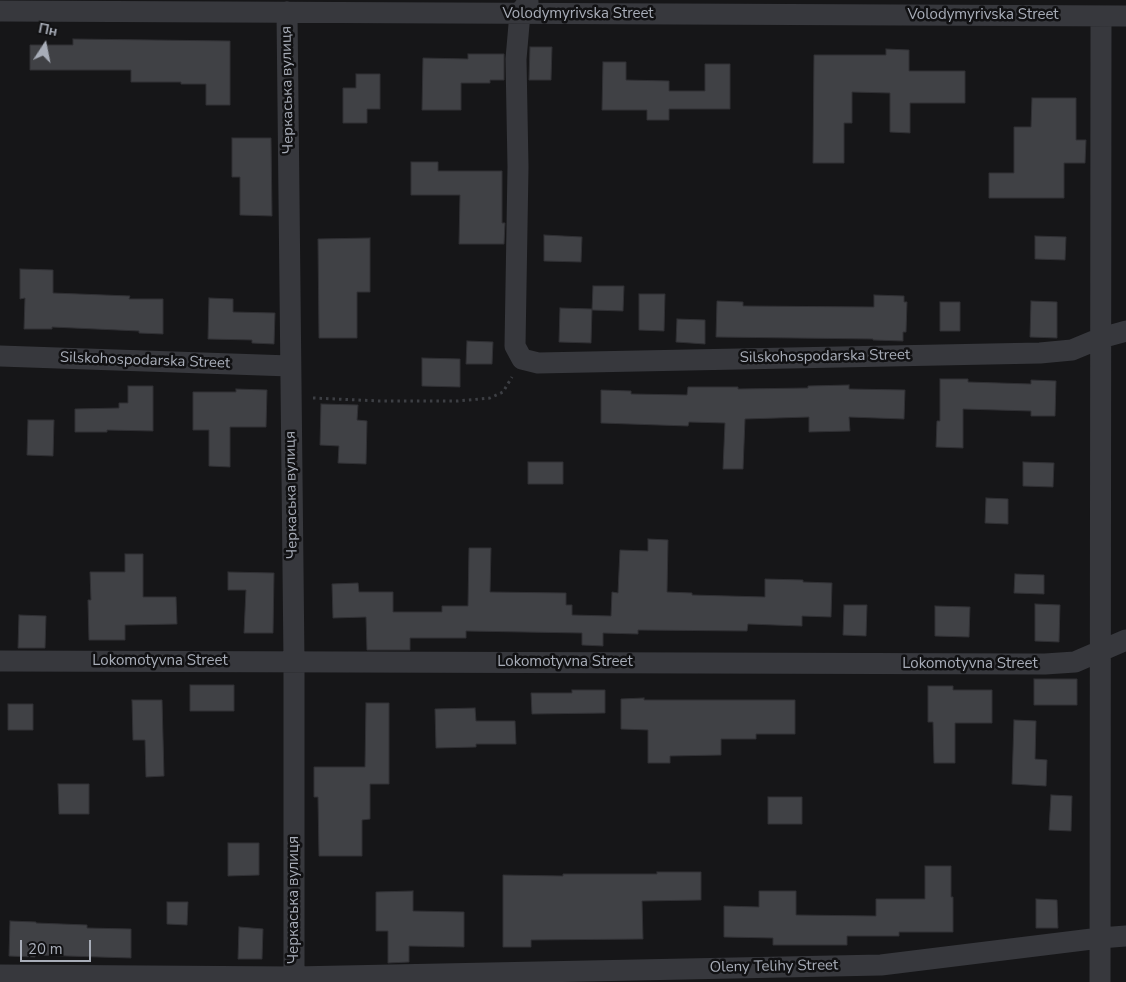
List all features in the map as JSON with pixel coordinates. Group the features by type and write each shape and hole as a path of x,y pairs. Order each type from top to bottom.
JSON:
{"street":[{"name":"Volodymyrivska Street","path":"0,11 247,6 287,12 525,7 882,8 1126,16"},
{"path":"522,359 515,346 518,167 516,58 525,7"},
{"name":"Черкаська вулиця","path":"287,12 294,661 294,980"},
{"path":"1100,982 1101,16"},
{"name":"Silskohospodarska Street","path":"522,359 538,363 1040,353 1072,350 1101,338 1126,331"},
{"name":"Silskohospodarska Street","path":"0,356 290,366"},
{"name":"Lokomotyvna Street","path":"0,661 1045,664 1075,662 1126,640"},
{"name":"Oleny Telihy Street","path":"0,975 294,980 881,965 1126,936"}],"path":[{"path":"290,397 380,401 458,401 490,398 503,392 522,359"}],"building":[{"path":"73,39 230,41 230,105 206,105 206,84 131,82 131,70 30,70 30,45 73,45"},
{"path":"530,47 552,47 551,80 529,80"},
{"path":"886,49 909,50 909,71 965,71 965,103 910,103 910,133 890,132 890,93 852,92 852,123 844,123 844,163 813,163 814,55 886,55"},
{"path":"468,54 504,54 504,80 490,80 490,83 461,83 461,110 422,110 423,58 468,59"},
{"path":"603,62 626,62 626,80 669,81 669,91 705,91 705,64 730,64 730,109 669,109 669,120 647,120 647,110 602,110"},
{"path":"356,74 380,74 380,109 367,109 367,123 343,123 343,88 356,88"},
{"path":"1032,98 1076,98 1076,140 1086,140 1085,163 1064,163 1064,198 989,198 989,173 1014,173 1014,127 1031,127"},
{"path":"232,138 271,138 272,216 240,215 240,177 232,177"},
{"path":"411,162 438,162 438,171 502,171 502,223 505,223 504,244 459,244 460,195 411,195"},
{"path":"544,235 582,237 581,262 544,261"},
{"path":"1035,236 1066,237 1065,260 1035,259"},
{"path":"370,238 370,292 357,292 357,338 319,338 318,239"},
{"path":"20,269 53,270 53,293 130,296 129,299 163,299 163,334 52,327 52,329 24,329 25,298 20,299"},
{"path":"593,286 624,286 623,311 592,310"},
{"path":"639,294 665,294 664,331 639,330"},
{"path":"874,295 904,296 904,302 907,302 906,332 903,332 903,341 716,337 717,301 743,302 743,306 874,307"},
{"path":"209,298 233,299 233,312 275,313 274,344 252,343 252,340 208,339"},
{"path":"1031,301 1057,302 1057,338 1030,337"},
{"path":"940,302 960,302 960,331 940,331"},
{"path":"560,308 592,309 591,343 559,342"},
{"path":"677,319 705,320 705,344 676,342"},
{"path":"467,341 493,342 492,364 466,364"},
{"path":"422,358 460,359 460,387 422,386"},
{"path":"940,379 968,379 968,382 1031,384 1031,380 1056,381 1055,416 1031,416 1031,411 963,409 963,448 936,447 937,421 940,421"},
{"path":"849,385 849,389 905,390 904,419 849,417 850,431 809,432 809,417 745,419 743,469 723,469 725,423 689,422 688,426 601,423 601,390 631,391 631,394 687,395 688,387 738,387 738,389 808,388 808,386"},
{"path":"128,386 153,386 153,431 107,430 107,432 75,432 75,409 119,408 119,403 128,403"},
{"path":"236,389 267,390 266,427 230,427 230,467 209,466 209,430 193,430 193,392 236,392"},
{"path":"321,404 358,405 357,420 367,421 366,464 338,463 339,446 320,445"},
{"path":"28,420 54,420 53,456 27,455"},
{"path":"528,462 563,462 563,484 528,484"},
{"path":"1023,462 1054,463 1053,487 1023,486"},
{"path":"986,498 1008,499 1008,524 985,523"},
{"path":"648,539 668,540 667,592 692,593 692,595 765,597 765,579 832,583 831,617 802,616 802,626 748,624 747,631 638,630 638,634 603,633 603,646 582,645 582,633 466,631 466,638 410,638 410,650 367,650 366,617 333,618 332,584 358,583 359,592 393,592 393,612 442,612 442,606 468,606 469,548 491,548 490,592 566,593 566,605 572,605 572,615 611,616 612,592 618,593 620,550 648,551"},
{"path":"125,554 143,554 143,597 176,597 177,624 125,625 125,640 89,640 88,600 91,600 90,572 125,572"},
{"path":"228,572 274,573 273,633 244,633 246,590 228,590"},
{"path":"1015,574 1044,575 1044,594 1014,593"},
{"path":"1035,604 1060,605 1059,642 1035,641"},
{"path":"844,605 867,605 866,636 843,635"},
{"path":"935,606 970,607 969,637 935,636"},
{"path":"19,615 46,616 45,648 18,648"},
{"path":"1034,679 1077,679 1077,705 1034,705"},
{"path":"190,685 234,685 234,711 190,711"},
{"path":"928,686 953,686 953,690 992,690 992,723 955,723 955,763 934,763 933,722 928,722"},
{"path":"572,690 605,690 605,713 532,714 531,693 572,693"},
{"path":"644,698 644,700 795,700 795,734 756,734 756,739 721,739 721,755 670,756 670,763 648,763 648,730 621,729 621,699"},
{"path":"132,700 162,700 164,776 146,777 145,740 133,740"},
{"path":"366,703 389,703 389,784 370,784 370,819 362,820 362,856 319,856 318,797 314,797 314,767 365,767"},
{"path":"8,704 33,704 33,730 8,730"},
{"path":"475,708 476,721 515,721 516,744 476,744 476,747 436,748 435,709"},
{"path":"1014,720 1036,721 1035,759 1047,760 1046,786 1012,784"},
{"path":"58,784 89,784 89,814 59,814"},
{"path":"1051,795 1072,796 1071,831 1049,830"},
{"path":"768,797 802,797 802,824 768,824"},
{"path":"228,843 259,843 259,875 228,876"},
{"path":"925,866 951,866 953,932 899,932 899,936 847,936 847,945 773,945 773,938 724,937 724,906 759,907 759,891 796,891 796,915 876,916 876,899 925,899"},
{"path":"657,872 701,872 701,900 642,901 643,939 531,940 531,947 503,947 503,875 563,876 563,874 657,874"},
{"path":"413,891 413,911 464,912 464,947 409,946 409,962 388,963 388,931 376,931 376,892"},
{"path":"1036,899 1057,900 1058,928 1036,928"},
{"path":"167,902 188,902 187,925 167,924"},
{"path":"10,921 87,925 87,928 131,929 131,958 9,956"},
{"path":"239,927 263,929 262,959 238,959"}]}
